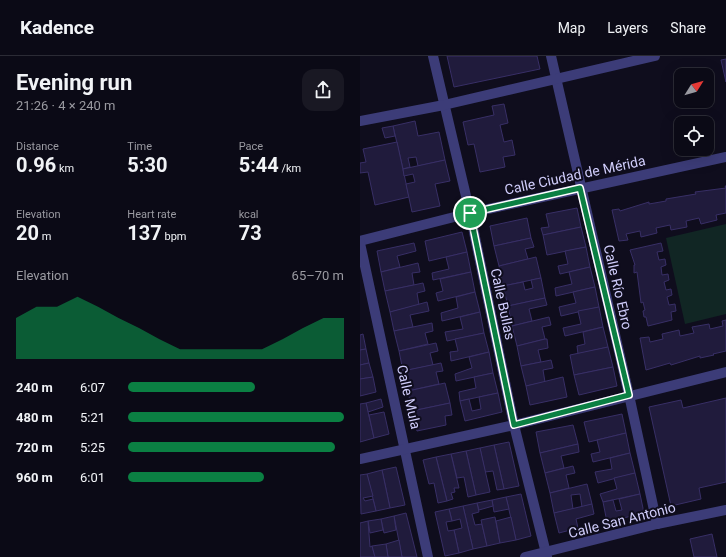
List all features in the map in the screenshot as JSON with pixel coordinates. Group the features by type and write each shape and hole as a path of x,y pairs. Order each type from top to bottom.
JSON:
{"street":[{"name":"Calle Bullas","path":"433,56 470,213 514,425 547,555"},
{"name":"Calle Río Ebro","path":"551,56 657,524"},
{"path":"360,121 444,104 655,56"},
{"name":"Calle Ciudad de Mérida","path":"360,242 470,213 726,157"},
{"name":"Calle Mula","path":"360,242 406,448 428,557"},
{"path":"360,459 514,425 629,395 726,372"},
{"name":"Calle San Antonio","path":"525,557 547,555 657,524 726,510"}],"green space":[{"path":"726,224 726,314 685,324 666,238"}],"building":[{"path":"447,56 537,56 540,69 454,87"},
{"path":"726,59 726,82 721,60"},
{"path":"504,104 508,123 500,125 504,142 512,140 515,155 503,157 505,167 480,172 474,144 468,145 463,122 494,115 492,106"},
{"path":"415,121 418,136 439,132 445,160 418,166 416,157 408,158 410,167 403,169 393,126"},
{"path":"393,126 395,136 385,138 382,128"},
{"path":"397,142 409,197 375,205 368,172 360,173 360,163 366,162 363,149"},
{"path":"445,160 450,181 435,184 440,206 412,212 406,184 415,182 413,174 404,176 403,169"},
{"path":"726,188 726,213 716,215 717,220 701,224 699,218 686,221 687,227 671,230 670,225 656,228 657,233 641,237 640,231 626,234 628,240 619,241 612,210 619,209 620,211 649,202 649,204 666,201 666,199 696,194 695,192"},
{"path":"577,208 581,227 543,235 541,228 549,227 546,214"},
{"path":"527,218 531,238 494,246 490,226"},
{"path":"581,227 586,247 547,255 543,235"},
{"path":"462,232 467,252 429,261 425,241"},
{"path":"531,238 534,247 525,249 528,259 499,266 494,246"},
{"path":"414,243 416,251 397,256 400,267 381,272 377,251"},
{"path":"661,243 663,251 657,252 659,260 665,259 666,265 661,267 662,275 668,274 669,280 664,282 666,290 671,289 672,295 667,297 669,305 675,304 676,311 671,312 672,320 648,326 646,317 644,317 643,311 645,310 643,302 641,303 637,272 634,273 635,265 630,250"},
{"path":"586,247 590,267 560,274 558,266 568,264 565,251"},
{"path":"467,252 471,272 433,280 432,273 449,269 446,257"},
{"path":"536,257 541,278 503,286 499,266"},
{"path":"418,263 420,272 412,273 414,285 385,291 381,272"},
{"path":"590,267 595,287 556,296 555,288 572,284 569,272"},
{"path":"471,272 475,292 438,301 436,293 443,291 440,279"},
{"path":"541,278 545,298 508,306 503,286 523,282 525,290 533,288 531,280"},
{"path":"423,283 425,291 417,293 419,305 390,312 385,291"},
{"path":"595,287 599,307 561,316 559,307 576,303 573,292"},
{"path":"475,292 480,312 442,321 441,313 458,308 456,297"},
{"path":"545,298 547,305 529,309 532,321 512,326 508,306"},
{"path":"427,302 429,311 410,315 413,327 394,331 390,312"},
{"path":"599,307 603,327 565,336 563,328 581,324 578,311"},
{"path":"480,312 484,333 447,341 445,332 463,329 460,317"},
{"path":"549,317 551,325 542,327 545,339 517,346 512,326"},
{"path":"726,320 726,351 700,358 700,356 671,365 670,363 646,370 640,338 649,337 650,342 663,339 662,334 679,330 680,336 694,333 692,327 709,324 710,329 723,326 722,321"},
{"path":"432,323 433,331 425,333 428,344 399,351 394,331"},
{"path":"603,327 608,347 578,354 577,346 585,344 583,332"},
{"path":"484,333 489,352 451,361 450,352 458,351 455,339"},
{"path":"363,334 366,349 360,350 360,335"},
{"path":"547,339 548,348 538,350 541,362 521,366 517,346"},
{"path":"436,343 438,351 430,353 433,365 403,371 399,351"},
{"path":"608,347 613,367 574,375 570,355"},
{"path":"366,349 369,363 360,365 360,350"},
{"path":"489,352 493,373 456,381 455,374 472,368 469,357"},
{"path":"551,360 553,368 543,370 545,382 526,386 521,366"},
{"path":"369,363 373,377 360,379 360,365"},
{"path":"441,363 443,371 436,372 439,384 408,391 403,371"},
{"path":"613,367 617,386 579,395 574,375"},
{"path":"493,373 498,393 460,401 459,392 476,388 474,377"},
{"path":"373,377 376,392 360,396 360,379"},
{"path":"563,377 567,397 530,405 526,386"},
{"path":"445,383 450,403 412,411 408,391"},
{"path":"498,393 502,412 465,421 460,401 469,399 472,411 481,409 479,397"},
{"path":"726,398 726,482 699,488 701,499 671,506 649,407 681,400 683,408"},
{"path":"381,399 383,407 368,412 366,403"},
{"path":"366,403 374,438 360,442 360,404"},
{"path":"450,403 452,415 445,416 446,425 417,431 412,411"},
{"path":"384,412 389,434 374,438 369,415"},
{"path":"622,414 626,433 589,442 584,422"},
{"path":"573,425 578,444 540,453 536,432"},
{"path":"626,433 630,453 593,462 591,454 600,452 597,440"},
{"path":"509,442 519,486 504,489 494,445"},
{"path":"578,444 579,452 561,456 564,468 545,473 540,453"},
{"path":"494,445 504,489 497,490 493,471 485,472 480,448"},
{"path":"480,448 490,492 476,495 466,451"},
{"path":"466,451 476,495 468,497 464,477 457,478 451,454"},
{"path":"630,453 635,473 598,483 595,472 612,469 610,458"},
{"path":"451,454 459,488 454,488 455,492 451,493 453,499 447,501 436,457"},
{"path":"436,457 447,501 438,503 434,483 429,484 423,460"},
{"path":"573,466 575,473 566,475 569,488 550,493 545,473"},
{"path":"396,467 405,505 390,508 382,470"},
{"path":"382,470 390,508 376,511 367,474"},
{"path":"635,473 640,494 603,502 600,494 617,489 614,478"},
{"path":"367,474 373,496 363,498 365,501 373,499 376,511 361,514 360,475"},
{"path":"587,484 592,504 582,507 580,494 571,495 573,509 554,513 550,493"},
{"path":"521,494 531,536 516,540 506,497"},
{"path":"640,494 644,513 607,522 603,502 613,500 616,511 622,510 619,499"},
{"path":"506,497 509,509 494,512 492,500"},
{"path":"492,500 493,506 479,510 477,503"},
{"path":"477,503 479,512 472,514 475,525 482,524 487,546 473,549 463,506"},
{"path":"592,504 594,514 576,519 578,528 559,533 554,513"},
{"path":"463,506 473,549 459,553 454,530 462,528 460,519 452,521 449,509"},
{"path":"449,509 452,521 446,522 448,531 454,530 459,553 445,556 435,512"},
{"path":"406,513 417,557 402,557 394,516"},
{"path":"394,516 396,530 384,533 381,519"},
{"path":"495,517 500,543 487,546 481,520"},
{"path":"511,517 516,540 500,543 496,521"},
{"path":"381,519 383,530 370,533 368,521"},
{"path":"368,521 370,547 372,546 375,557 360,557 360,523"},
{"path":"712,534 717,557 694,557 690,539"},
{"path":"399,540 402,557 388,557 386,544"},
{"path":"386,544 388,557 375,557 372,546"}],"route":[{"path":"580,188 629,395 514,425 470,213 580,188"}]}
